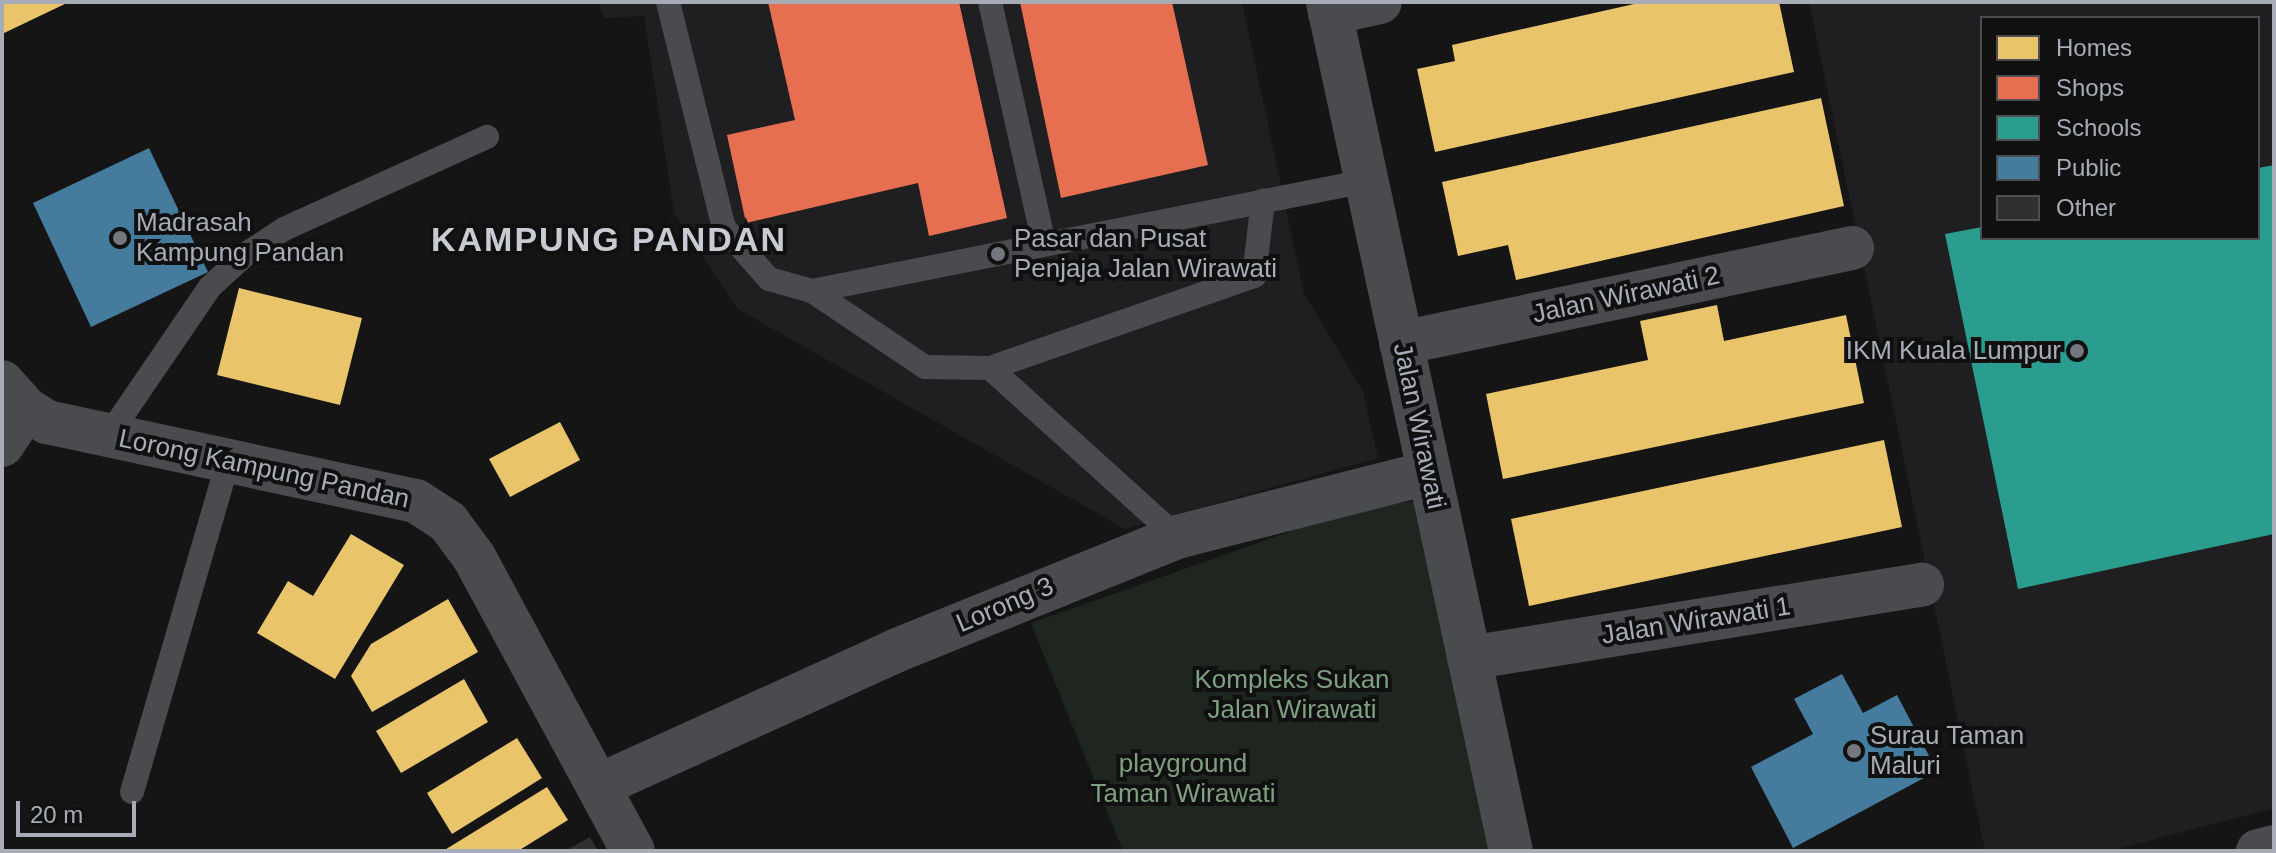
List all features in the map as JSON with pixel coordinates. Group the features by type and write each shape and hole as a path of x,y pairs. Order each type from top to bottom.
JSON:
{"street":[{"path":"1329,8 1380,2"},
{"name":"Jalan Wirawati","path":"1329,8 1511,851"},
{"name":"Jalan Wirawati 2","path":"1401,343 1852,248"},
{"path":"2,445 14,396"},
{"name":"Lorong Kampung Pandan","path":"14,396 47,422 416,501 448,522 474,557 633,851"},
{"name":"Lorong 3","path":"598,786 922,640 1177,537 1429,473"},
{"name":"Jalan Wirawati 1","path":"1469,658 1922,585"},
{"path":"2258,851 2274,847"}],"lane":[{"path":"668,2 724,228 769,279 812,291 925,367 990,368 1254,276 1263,201"},
{"path":"990,2 1044,244"},
{"path":"109,435 210,287 246,254 284,229 487,137"},
{"path":"812,291 1366,181"},
{"path":"990,368 1177,537"},
{"path":"132,792 228,461"}],"shaded area":[{"name":"Pasar dan Pusat Penjaja Jalan Wirawati","path":"598,2 1242,2 1304,294 1363,392 1378,458 1125,529 738,309 674,213 644,16 604,18"},
{"name":"IKM Kuala Lumpur","path":"1809,2 2274,2 2274,808 2110,851 1985,851"}],"green space":[{"name":"Kompleks Sukan Jalan Wirawati","path":"1413,502 1490,851 1123,851 1031,623 1368,504"}],"building: Homes":[{"path":"2,2 69,2 2,34"},
{"path":"1643,2 1779,2 1794,72 1435,152 1417,69 1455,61 1452,45"},
{"path":"1821,98 1844,206 1516,280 1508,245 1458,256 1442,182"},
{"path":"239,288 362,318 340,405 217,375"},
{"path":"1717,305 1724,341 1846,315 1864,403 1503,479 1486,394 1648,360 1640,321"},
{"path":"560,422 580,460 510,497 489,459"},
{"path":"1884,440 1902,527 1529,606 1511,519"},
{"path":"351,534 404,565 335,679 257,633 288,581 313,596"},
{"path":"448,599 478,652 372,712 351,676 371,644"},
{"path":"464,679 488,722 401,773 376,731"},
{"path":"517,738 542,778 452,834 427,793"},
{"path":"547,787 568,820 518,851 443,851"}],"building: Shops":[{"path":"768,2 959,2 1007,218 929,236 918,183 746,223 727,135 795,120"},
{"path":"1020,2 1172,2 1208,165 1061,198"}],"building: Schools":[{"path":"2274,165 2274,534 2018,589 1945,234 1980,227 1980,240 2260,240 2260,168"}],"building: Public":[{"name":"Madrasah Kampung Pandan","path":"149,148 208,272 91,327 33,203"},
{"name":"Surau Taman Maluri","path":"1842,674 1863,713 1897,695 1937,771 1793,848 1751,767 1813,734 1794,699"}],"building: Other":[{"path":"590,837 598,851 565,851"}],"place":[{"name":"Madrasah Kampung Pandan","path":"120,238"},
{"name":"Pasar dan Pusat Penjaja Jalan Wirawati","path":"998,254"},
{"name":"IKM Kuala Lumpur","path":"2077,351"},
{"name":"Surau Taman Maluri","path":"1854,751"}],"district":[{"name":"KAMPUNG PANDAN","path":"609,240"}],"park label":[{"name":"playground Taman Wirawati","path":"1183,779"}]}
